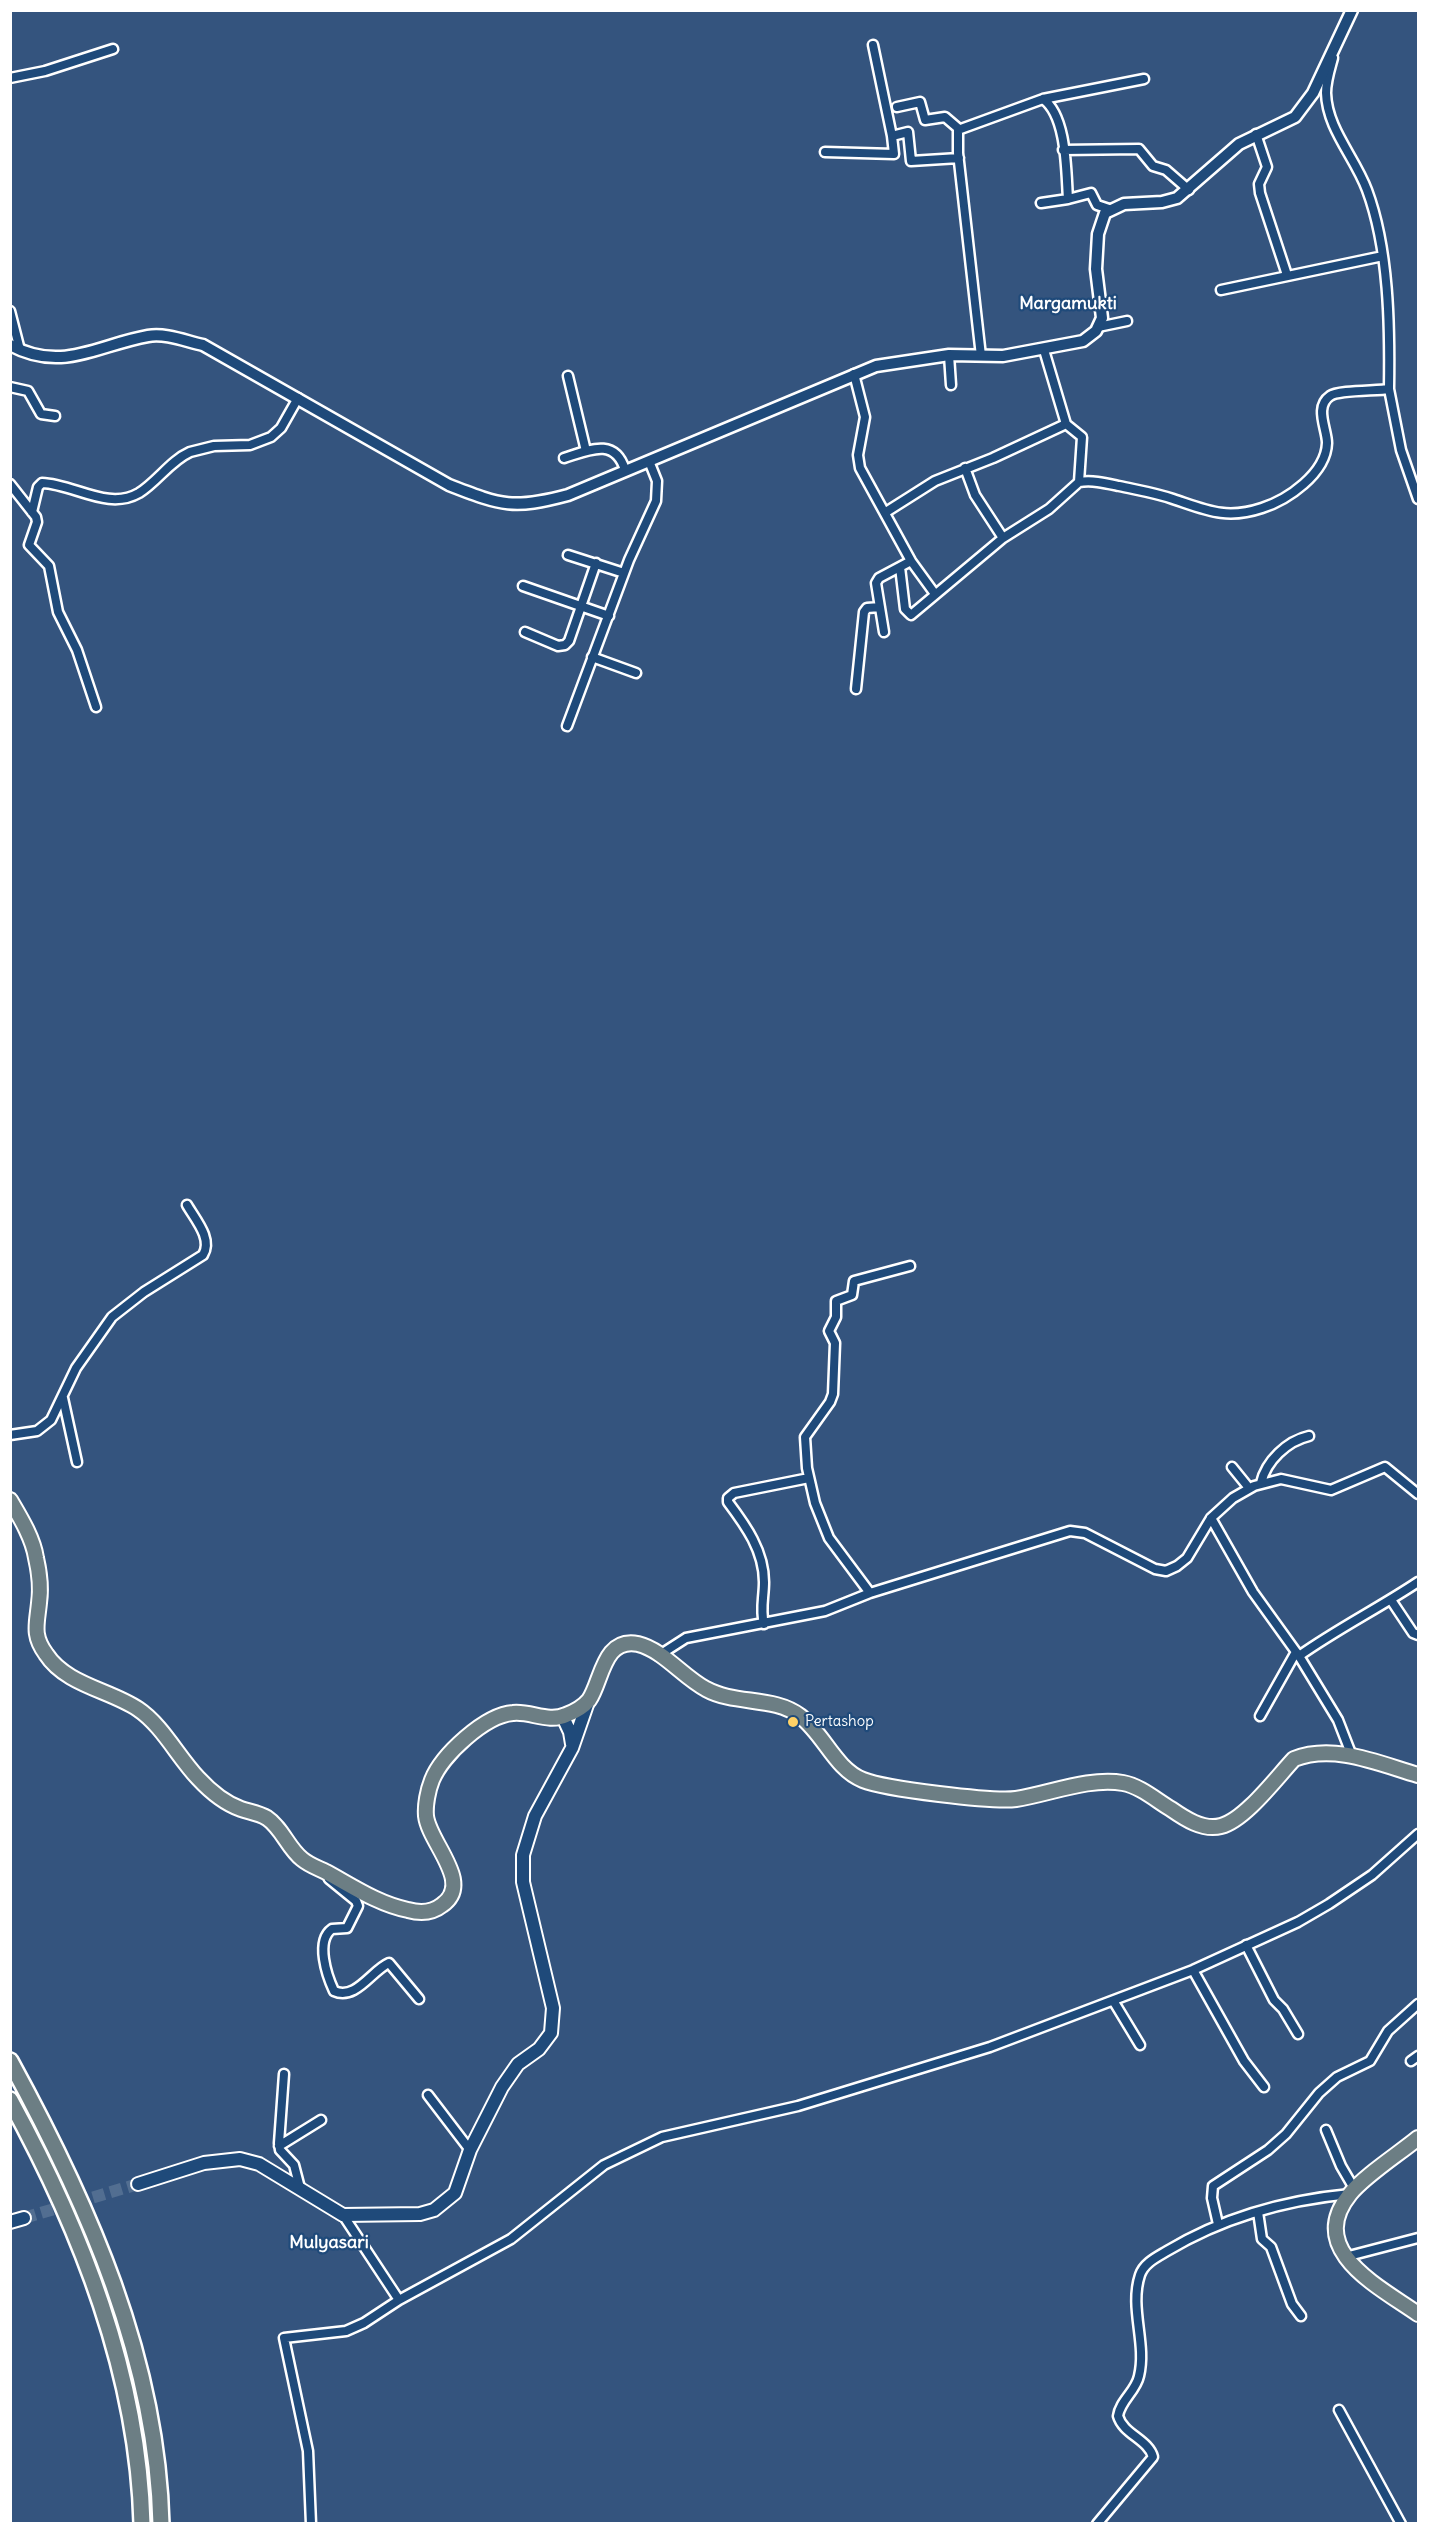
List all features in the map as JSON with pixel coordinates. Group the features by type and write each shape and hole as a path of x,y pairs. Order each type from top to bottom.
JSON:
{"highway":[{"path":"10,2061 38,2112 88,2217 122,2309 146,2392 159,2475 160,2523"},
{"path":"10,2100 71,2225 105,2315 128,2396 141,2477 142,2523"}],"main road":[{"path":"10,1500 36,1556 39,1601 35,1621 38,1639 50,1660 88,1685 140,1710 209,1788 229,1804 268,1819 297,1856 365,1893 405,1910 423,1912 440,1908 451,1897 454,1889 450,1868 433,1838 426,1816 428,1795 438,1769 454,1748 480,1727 503,1715 511,1713 546,1718 563,1717 590,1699"},
{"path":"138,2184 204,2163 240,2159 259,2164 343,2215 409,2216 434,2210 455,2193 470,2150 511,2073 546,2041 553,2023 553,2008 523,1882 523,1855 535,1816 573,1748 602,1666 615,1649 622,1645 638,1644 707,1689 731,1698 774,1704 796,1712 809,1723 840,1762 858,1779 899,1788 1002,1799 1099,1784 1120,1783 1148,1794 1186,1819 1204,1826 1221,1826 1244,1811 1294,1759 1318,1753 1352,1756 1419,1775"},
{"path":"563,1717 570,1732 573,1748"},
{"path":"1419,2138 1352,2192 1335,2224 1335,2238 1345,2257 1419,2314"},
{"path":"10,2222 24,2218"}],"street":[{"path":"1098,327 1102,308 1096,269 1098,234 1102,219 1109,209 1124,204 1170,200 1189,190 1239,144 1300,113 1336,46 1352,10"},
{"path":"825,152 894,154 873,45"},
{"path":"1336,46 1327,84 1329,110 1335,130 1367,189 1383,256 1389,389 1401,450 1419,499"},
{"path":"10,78 45,71 113,49"},
{"path":"959,129 1042,99 1144,79"},
{"path":"1042,99 1054,111 1063,150 1068,200"},
{"path":"897,106 920,102 925,120 945,117 959,129 959,158 981,356"},
{"path":"892,136 908,132 911,161 959,158"},
{"path":"1256,134 1267,167 1260,184 1263,208 1287,275"},
{"path":"1063,150 1139,149 1153,166 1166,170 1189,190"},
{"path":"1041,203 1068,200 1091,194 1095,204 1109,209"},
{"path":"1221,290 1383,256"},
{"path":"10,311 15,347 32,356 59,358 148,336 174,337 202,345 426,473 491,501 519,506 568,495 876,366 949,355 981,356 1044,350 1083,341 1098,327 1126,321"},
{"path":"1044,350 1066,424 1082,438 1079,482"},
{"path":"949,355 951,385"},
{"path":"854,374 865,417 858,462 911,561 935,594"},
{"path":"567,376 586,451"},
{"path":"10,387 28,391 41,414 56,416"},
{"path":"900,567 908,614 915,613 1003,538 1049,509 1079,482 1101,482 1150,493 1208,512 1239,513 1263,508 1280,500 1314,473 1327,444 1322,408 1328,397 1334,394 1389,389"},
{"path":"32,512 38,487 42,483 107,499 121,499 141,491 181,456 190,452 262,442 277,432 298,398"},
{"path":"886,512 935,481 1066,424"},
{"path":"564,458 594,449 616,452 625,470"},
{"path":"567,726 624,573 656,501 657,481 649,461"},
{"path":"964,468 975,495 1003,538"},
{"path":"10,484 37,522 29,545 49,566 58,612 77,650 96,707"},
{"path":"568,555 624,573"},
{"path":"884,632 876,582 911,561"},
{"path":"525,632 558,646 565,645 596,563"},
{"path":"523,586 609,615"},
{"path":"856,689 864,612 867,608 880,607"},
{"path":"592,657 636,673"},
{"path":"10,1435 37,1431 44,1426 55,1414 82,1358 112,1317 144,1292 199,1258 206,1251 205,1237 187,1205"},
{"path":"870,1593 829,1538 808,1473 805,1437 830,1402 833,1394 835,1342 829,1331 836,1317 836,1301 852,1294 854,1281 910,1266"},
{"path":"63,1398 77,1462"},
{"path":"1261,1483 1264,1472 1279,1452 1308,1437"},
{"path":"1232,1467 1249,1488"},
{"path":"658,1656 686,1638 825,1611 870,1593 1070,1531 1085,1533 1155,1569 1166,1571 1177,1566 1187,1557 1211,1518 1233,1498 1261,1483 1281,1479 1329,1490 1383,1467 1419,1494"},
{"path":"764,1624 761,1612 764,1575 757,1549 747,1528 728,1502 728,1498 734,1493 808,1473"},
{"path":"1211,1518 1253,1592 1297,1654 1338,1720 1352,1756"},
{"path":"1260,1716 1297,1654 1419,1582"},
{"path":"1391,1600 1413,1633 1419,1635"},
{"path":"316,2523 311,2519 308,2451 284,2338 346,2331 373,2319 399,2300 511,2239 598,2168 638,2146 662,2137 798,2106 990,2047 1114,2002 1193,1970 1329,1904 1372,1875 1419,1834"},
{"path":"321,1869 356,1901 358,1906 347,1928 333,1929 326,1936 324,1967 334,1991 339,1993 355,1989 389,1963 419,1999"},
{"path":"1246,1945 1274,2000 1283,2009 1299,2034"},
{"path":"1193,1970 1244,2061 1264,2087"},
{"path":"1114,2002 1140,2045"},
{"path":"1218,2224 1212,2198 1213,2186 1268,2150 1286,2134 1312,2100 1337,2077 1370,2061 1388,2031 1419,2004"},
{"path":"284,2074 279,2146 294,2165 300,2188"},
{"path":"428,2095 470,2150"},
{"path":"279,2146 321,2120"},
{"path":"1097,2523 1153,2457 1150,2450 1124,2427 1119,2416 1140,2373 1137,2296 1141,2274 1149,2263 1218,2224 1258,2212 1352,2192 1326,2130"},
{"path":"1258,2212 1262,2239 1271,2247 1292,2304 1301,2316"},
{"path":"343,2215 399,2300"},
{"path":"1345,2257 1419,2238"},
{"path":"1339,2409 1401,2523"}],"tunnel":[{"path":"24,2218 138,2184"}],"place":[{"name":"Pertashop","path":"793,1722"}],"district":[{"name":"Margamukti","path":"1068,304"},
{"name":"Mulyasari","path":"329,2243"}]}
